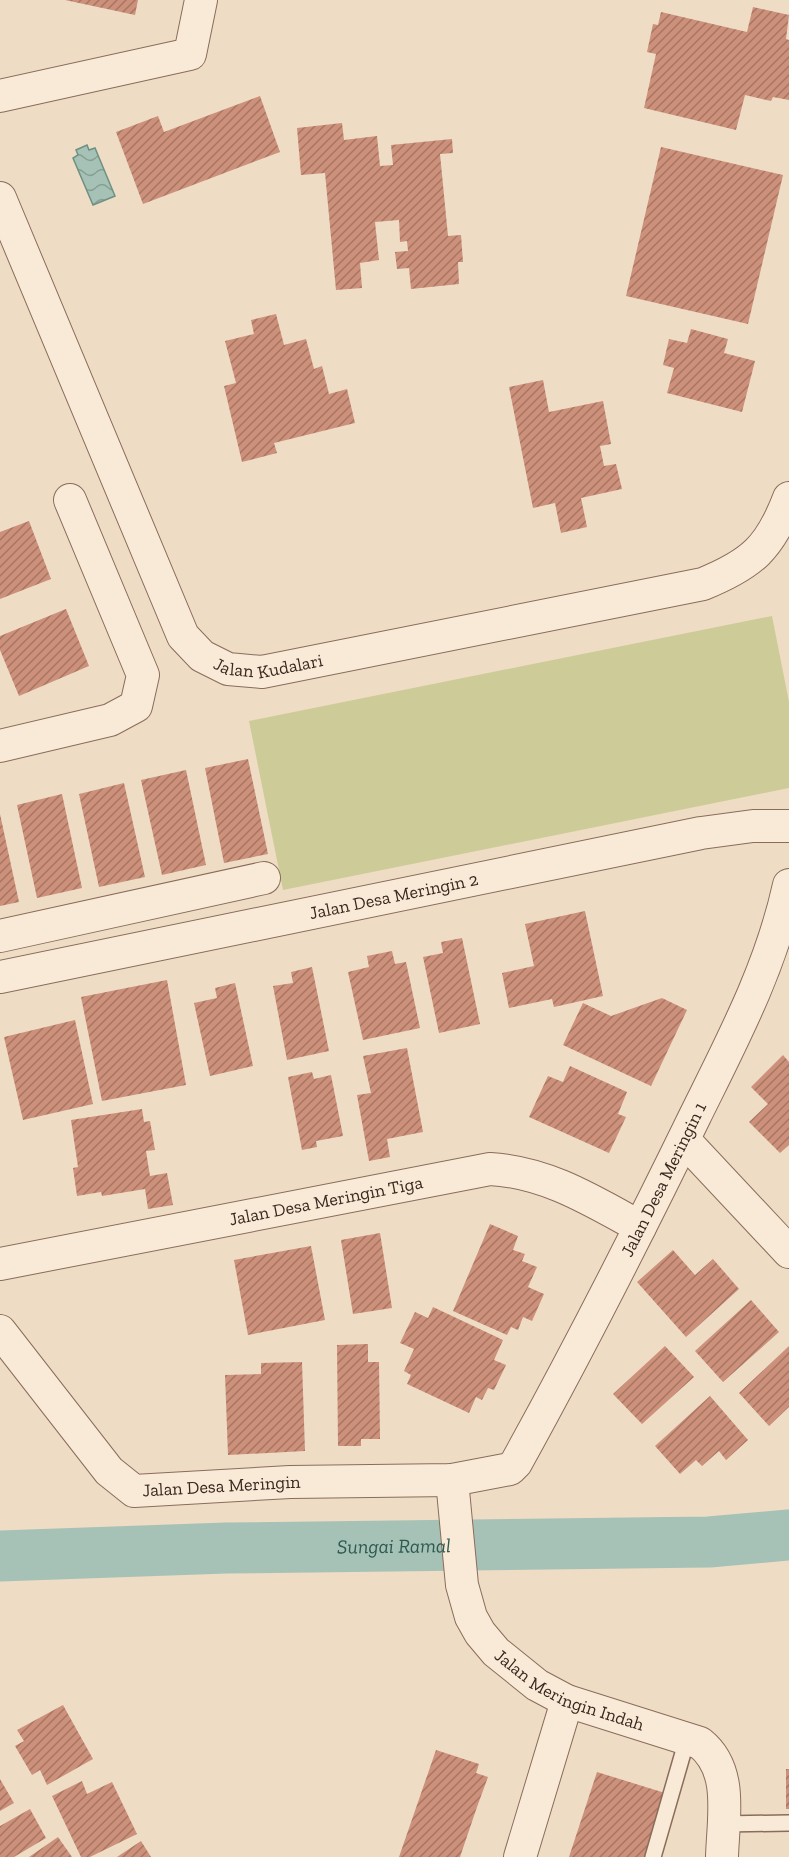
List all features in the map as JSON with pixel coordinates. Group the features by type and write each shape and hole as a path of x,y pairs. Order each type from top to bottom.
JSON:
{"street":[{"path":"0,96 190,54 201,0"},
{"name":"Jalan Kudalari","path":"0,198 183,636 202,656 228,669 262,672 298,667 501,623 703,585 735,572 760,551 779,525 789,498"},
{"path":"0,746 110,720 136,706 142,675 70,500"},
{"name":"Jalan Desa Meringin 2","path":"0,976 701,833 753,826 789,826"},
{"path":"0,936 264,878"},
{"name":"Jalan Desa Meringin 1","path":"516,1463 684,1140 763,973 776,940 789,885"},
{"path":"684,1140 789,1252"},
{"name":"Jalan Desa Meringin Tiga","path":"0,1264 490,1169 518,1171 546,1179 640,1227"},
{"name":"Jalan Desa Meringin","path":"0,1330 109,1471 134,1491 290,1482 452,1480 501,1473 516,1463"},
{"name":"Jalan Meringin Indah","path":"452,1480 462,1585 471,1617 480,1634 496,1652 537,1684 567,1701 700,1743 718,1762 723,1779 722,1857"},
{"path":"520,1857 567,1701"}],"lane":[{"path":"653,1857 687,1739"},
{"path":"723,1824 789,1823"}],"shaded area":[{"path":"772,616 789,702 789,788 283,890 249,721"}],"water":[{"path":"87,145 89,150 95,148 115,196 93,205 73,158 78,155 76,150"}],"building":[{"path":"65,0 138,0 135,15"},
{"path":"753,7 789,15 786,39 789,40 789,100 773,97 771,101 745,95 736,130 644,108 656,54 647,52 653,24 658,25 661,12 747,32"},
{"path":"260,96 280,152 143,204 116,132 158,116 164,132"},
{"path":"342,123 344,140 377,136 380,166 393,165 391,145 452,139 453,153 440,154 448,236 461,235 463,262 458,262 459,284 411,289 409,268 397,269 395,252 408,251 407,241 400,242 399,220 375,222 379,260 360,263 362,288 336,290 325,173 301,175 297,128"},
{"path":"661,147 783,175 748,324 626,296"},
{"path":"276,314 284,345 306,339 314,369 322,366 329,394 347,389 355,423 274,443 277,453 242,462 224,386 236,383 225,341 254,334 251,320"},
{"path":"691,329 728,339 724,353 755,361 742,412 667,393 674,368 663,365 669,339 687,343"},
{"path":"543,380 549,412 603,401 611,444 600,446 604,466 616,464 622,489 581,498 587,527 561,533 555,503 533,508 509,387"},
{"path":"29,521 51,579 0,599 0,532"},
{"path":"66,609 89,666 19,696 0,650 0,636"},
{"path":"248,759 268,854 224,863 205,768"},
{"path":"186,770 206,865 162,875 141,780"},
{"path":"124,783 145,877 99,887 79,794"},
{"path":"62,794 82,888 37,898 17,805"},
{"path":"0,814 19,902 0,906"},
{"path":"585,911 603,996 554,1007 552,999 509,1008 502,973 534,966 525,924"},
{"path":"462,938 480,1024 439,1033 423,957 443,953 441,942"},
{"path":"392,951 395,964 406,962 420,1028 363,1040 348,972 369,967 367,956"},
{"path":"312,967 329,1051 287,1060 273,986 293,983 291,972"},
{"path":"167,980 186,1085 102,1101 81,997"},
{"path":"235,983 253,1066 210,1076 194,1003 217,998 215,988"},
{"path":"662,998 687,1010 651,1086 563,1045 583,1003 611,1016"},
{"path":"75,1020 93,1104 23,1120 4,1037"},
{"path":"407,1048 423,1132 387,1139 390,1157 369,1161 357,1095 371,1093 363,1056"},
{"path":"783,1055 789,1062 789,1145 780,1153 749,1122 768,1104 751,1087"},
{"path":"570,1066 627,1092 618,1114 626,1117 609,1153 529,1117 548,1076 563,1082"},
{"path":"312,1072 314,1079 331,1075 343,1136 316,1141 317,1147 302,1150 288,1077"},
{"path":"142,1109 144,1122 150,1121 155,1150 146,1151 150,1176 167,1173 173,1205 148,1209 145,1189 102,1196 101,1192 77,1196 73,1168 78,1167 71,1120"},
{"path":"490,1224 518,1236 513,1250 525,1254 522,1261 537,1267 528,1287 544,1294 532,1321 523,1317 518,1330 511,1327 507,1335 453,1311"},
{"path":"380,1233 392,1308 353,1314 341,1240"},
{"path":"311,1246 325,1320 248,1335 234,1260"},
{"path":"673,1250 695,1275 713,1259 739,1289 686,1337 637,1282"},
{"path":"751,1300 779,1332 723,1382 695,1351"},
{"path":"433,1307 503,1340 494,1360 506,1365 494,1390 488,1388 482,1400 476,1397 469,1413 407,1384 411,1375 404,1371 414,1349 400,1343 415,1312 428,1318"},
{"path":"368,1344 368,1362 379,1362 380,1439 361,1439 361,1446 338,1446 337,1345"},
{"path":"665,1346 694,1377 642,1424 613,1394"},
{"path":"789,1346 789,1407 769,1426 739,1393"},
{"path":"302,1362 305,1451 228,1455 225,1375 261,1374 261,1363"},
{"path":"710,1396 748,1440 726,1460 719,1451 702,1466 696,1460 680,1474 655,1446"},
{"path":"63,1705 93,1759 47,1785 40,1770 32,1775 15,1746 24,1741 17,1730"},
{"path":"436,1750 479,1764 476,1773 488,1777 460,1857 399,1857"},
{"path":"786,1769 789,1769 789,1809 786,1809"},
{"path":"597,1772 665,1793 645,1857 569,1857"},
{"path":"0,1779 14,1803 0,1811"},
{"path":"82,1781 87,1794 112,1782 137,1834 90,1857 81,1857 52,1796"},
{"path":"30,1809 46,1838 14,1857 0,1857 0,1826"},
{"path":"58,1837 72,1857 29,1857"},
{"path":"141,1841 151,1857 117,1857"}],"waterway":[{"name":"Sungai Ramal","path":"0,1556 226,1548 709,1542 789,1535"}]}
